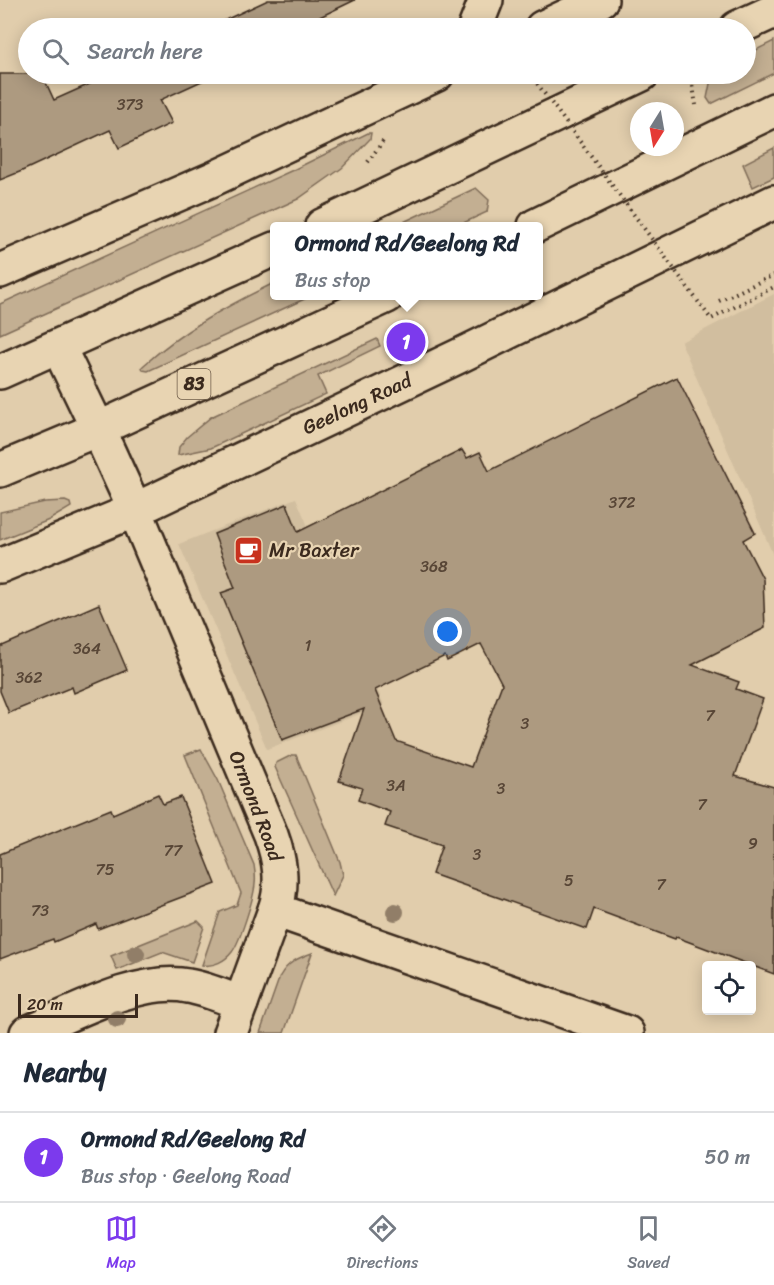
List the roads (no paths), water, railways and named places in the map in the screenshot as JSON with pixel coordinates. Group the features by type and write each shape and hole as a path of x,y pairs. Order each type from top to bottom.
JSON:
{"main road":[{"path":"479,18 486,0"},
{"path":"563,18 601,0"},
{"path":"756,19 774,11"},
{"path":"0,271 213,179 416,84"},
{"path":"330,222 621,84"},
{"path":"543,222 774,110"},
{"name":"Geelong Road","path":"0,566 135,510 459,356 774,202"},
{"path":"0,372 59,348 270,251"},
{"name":"83","path":"0,470 98,429 378,300"},
{"name":"Ormond Road","path":"59,348 135,510 276,849 281,880 280,895 235,1018"},
{"path":"275,910 627,1033"},
{"path":"27,1033 134,988 160,984 188,986 235,1018"}],"place":[{"name":"Ormond Rd/Geelong Rd","path":"406,342"},
{"name":"Mr Baxter","path":"248,550"}]}
